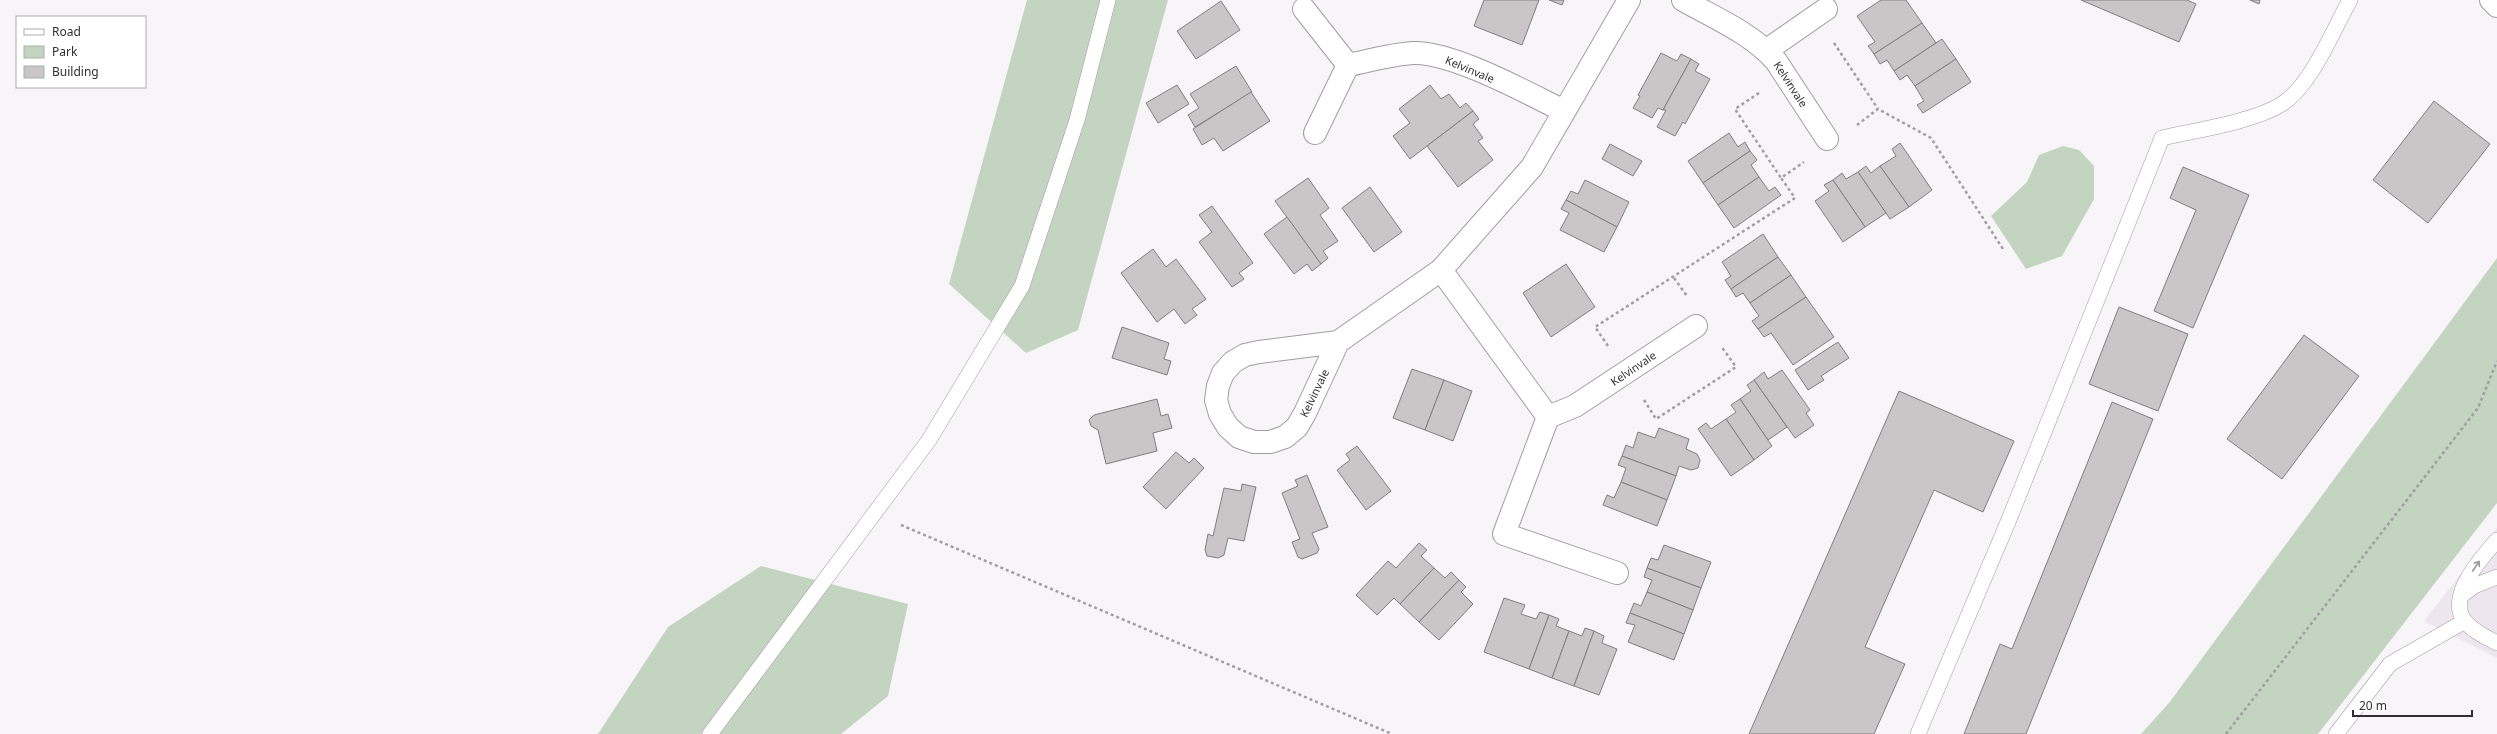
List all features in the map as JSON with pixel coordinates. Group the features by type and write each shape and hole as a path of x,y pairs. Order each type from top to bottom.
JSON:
{"street":[{"name":"Kelvinvale","path":"1338,342 1297,427 1285,436 1270,442 1254,442 1240,437 1228,426 1220,414 1216,400 1221,379 1233,362 1245,355 1259,352 1338,342 1441,270 1532,167 1629,0"},
{"name":"Kelvinvale","path":"1683,0 1748,36 1767,50 1785,74 1828,142"},
{"path":"2491,0 2497,6"},
{"path":"1304,9 1348,65 1315,133"},
{"name":"Kelvinvale","path":"1767,50 1821,13"},
{"name":"Kelvinvale","path":"1348,65 1414,53 1439,56 1463,64 1564,111"},
{"path":"1441,270 1548,417 1504,534 1617,573"},
{"name":"Kelvinvale","path":"1548,417 1575,406 1696,326"}],"lane":[{"path":"710,734 873,513 929,440 1022,286 1077,120 1108,0"},
{"path":"1918,734 2008,522 2162,138 2263,113 2282,103 2298,89 2311,72 2350,0"},
{"path":"2497,540 2469,576 2462,594 2460,611 2464,621 2474,630 2497,643"},
{"path":"2462,594 2474,586 2497,576"},
{"path":"2336,734 2390,664 2464,621"}],"path":[{"path":"1821,13 1878,109 1931,138 2003,249"},
{"path":"1626,373 1595,327 1795,198 1735,109 1785,74"},
{"path":"1781,178 1828,142 1878,109"},
{"path":"2226,734 2478,408 2497,361"},
{"path":"873,513 1392,734"}],"shaded area":[{"path":"2497,528 2497,658 2424,621"}],"green space":[{"path":"1027,0 1168,0 1078,330 1026,353 949,284"},
{"path":"2063,146 2079,150 2094,166 2094,199 2062,256 2026,269 1991,216 2027,182 2039,155"},
{"path":"2497,258 2497,503 2318,734 2141,734 2169,703"},
{"path":"761,566 908,604 888,696 841,734 598,734 668,627"}],"building":[{"path":"1484,0 1539,0 1522,45 1474,26"},
{"path":"1549,0 1564,0 1562,5"},
{"path":"1881,0 1906,0 1922,23 1874,54 1868,46 1875,42 1857,16"},
{"path":"2081,0 2187,0 2196,4 2179,42"},
{"path":"2250,0 2260,0 2259,4"},
{"path":"1221,1 1240,30 1196,59 1177,31"},
{"path":"1922,23 1936,43 1894,71 1887,60 1880,64 1874,54"},
{"path":"1942,39 1956,59 1915,86 1907,75 1900,80 1894,71"},
{"path":"1661,53 1677,61 1681,54 1691,59 1663,110 1658,108 1652,118 1633,108 1640,96 1638,95"},
{"path":"1691,59 1699,64 1695,71 1710,79 1685,124 1683,122 1675,136 1657,127 1666,110 1663,110"},
{"path":"1956,59 1971,82 1923,113 1917,105 1924,101 1915,86"},
{"path":"1236,66 1252,92 1195,127 1188,115 1199,108 1190,94"},
{"path":"1177,85 1189,104 1158,123 1146,103"},
{"path":"1430,85 1441,99 1449,94 1460,108 1466,103 1473,111 1410,159 1393,136 1410,123 1399,109"},
{"path":"1251,92 1270,121 1223,151 1214,138 1202,145 1193,129"},
{"path":"2434,101 2490,144 2428,223 2373,180"},
{"path":"1473,111 1479,119 1473,124 1483,138 1478,141 1493,160 1458,187 1427,146"},
{"path":"1729,133 1738,147 1745,142 1750,151 1703,183 1688,161"},
{"path":"1900,143 1932,190 1909,207 1880,166 1896,156 1892,149"},
{"path":"1610,144 1642,161 1633,176 1602,159"},
{"path":"1750,151 1757,160 1751,165 1759,177 1718,205 1703,183"},
{"path":"1866,166 1871,173 1880,166 1909,207 1890,219 1858,172"},
{"path":"2183,167 2249,195 2193,328 2154,311 2196,210 2170,198"},
{"path":"1858,172 1886,213 1865,227 1833,180 1842,173 1846,179"},
{"path":"1759,177 1769,191 1775,187 1781,195 1734,228 1718,205"},
{"path":"1308,178 1329,208 1320,215 1338,241 1323,251 1328,258 1321,264 1275,201"},
{"path":"1585,180 1629,202 1617,227 1566,200 1571,191 1578,194"},
{"path":"1833,180 1865,227 1843,242 1815,201 1829,191 1824,185"},
{"path":"1370,187 1402,232 1374,252 1342,208"},
{"path":"1566,200 1617,227 1604,252 1560,230 1569,213 1561,209"},
{"path":"1212,206 1253,263 1239,273 1244,279 1232,287 1199,242 1212,232 1199,215"},
{"path":"1287,217 1321,264 1312,271 1307,264 1294,274 1264,234"},
{"path":"1763,234 1778,257 1731,289 1725,280 1731,276 1722,262"},
{"path":"1153,249 1166,267 1176,259 1206,299 1192,309 1197,315 1185,324 1174,309 1157,322 1121,273"},
{"path":"1778,257 1791,275 1750,303 1743,293 1736,297 1731,289"},
{"path":"1566,264 1595,307 1551,337 1523,293"},
{"path":"1791,275 1806,297 1758,329 1752,321 1759,316 1750,303"},
{"path":"1806,297 1834,337 1793,365 1771,333 1764,337 1758,329"},
{"path":"2119,307 2188,334 2158,411 2089,384"},
{"path":"1122,327 1169,343 1164,359 1171,361 1167,375 1112,358"},
{"path":"2304,335 2359,376 2282,479 2227,439"},
{"path":"1838,342 1849,358 1821,376 1824,380 1808,390 1795,370"},
{"path":"1412,369 1444,380 1425,430 1393,418"},
{"path":"1782,370 1810,410 1806,413 1814,425 1795,438 1754,380 1764,372 1768,379"},
{"path":"1444,380 1472,391 1453,441 1425,430"},
{"path":"1754,380 1787,427 1768,440 1740,399 1751,391 1747,385"},
{"path":"1899,391 2014,441 1983,512 1934,490 1865,647 1905,664 1874,734 1749,734"},
{"path":"1157,399 1161,416 1168,414 1172,428 1153,433 1157,451 1106,464 1098,430 1091,426 1089,420 1094,415"},
{"path":"1740,399 1772,446 1754,460 1726,419 1736,412 1731,405"},
{"path":"2112,402 2153,419 2026,734 1964,734 2000,644 2012,649"},
{"path":"1726,419 1754,460 1731,476 1698,429 1706,423 1711,429"},
{"path":"1659,428 1689,439 1686,449 1697,454 1700,460 1698,468 1691,470 1679,466 1676,476 1622,456 1626,445 1633,448 1638,432 1655,438"},
{"path":"1357,446 1391,491 1366,510 1337,470 1350,460 1346,454"},
{"path":"1176,452 1189,463 1194,458 1204,468 1166,509 1143,487"},
{"path":"1622,456 1676,476 1667,500 1621,482 1626,468 1618,465"},
{"path":"1307,475 1328,527 1312,533 1319,549 1317,553 1302,559 1298,557 1292,542 1300,539 1282,493 1298,486 1295,480"},
{"path":"1621,482 1667,500 1657,526 1603,505 1607,495 1614,498"},
{"path":"1242,484 1256,487 1244,541 1228,538 1224,555 1218,558 1207,556 1205,550 1208,534 1213,536 1224,488 1241,491"},
{"path":"1419,543 1427,550 1421,556 1434,568 1400,604 1394,598 1377,615 1356,595 1388,561 1396,568"},
{"path":"1664,545 1711,562 1701,588 1647,568 1651,558 1658,560"},
{"path":"1434,568 1445,578 1451,572 1459,580 1419,622 1400,604"},
{"path":"1647,568 1701,588 1693,610 1647,592 1652,580 1644,577"},
{"path":"1459,580 1466,587 1461,592 1473,604 1439,640 1419,622"},
{"path":"1647,592 1693,610 1684,634 1630,613 1634,603 1641,606"},
{"path":"1504,598 1525,605 1521,614 1536,619 1540,612 1549,615 1529,669 1484,652"},
{"path":"1630,613 1684,634 1674,660 1628,642 1635,625 1626,623"},
{"path":"1549,615 1559,619 1556,626 1569,631 1552,678 1529,669"},
{"path":"1585,628 1594,631 1574,686 1552,678 1569,631 1582,636"},
{"path":"1594,631 1604,636 1602,643 1617,649 1599,695 1574,686"}]}
